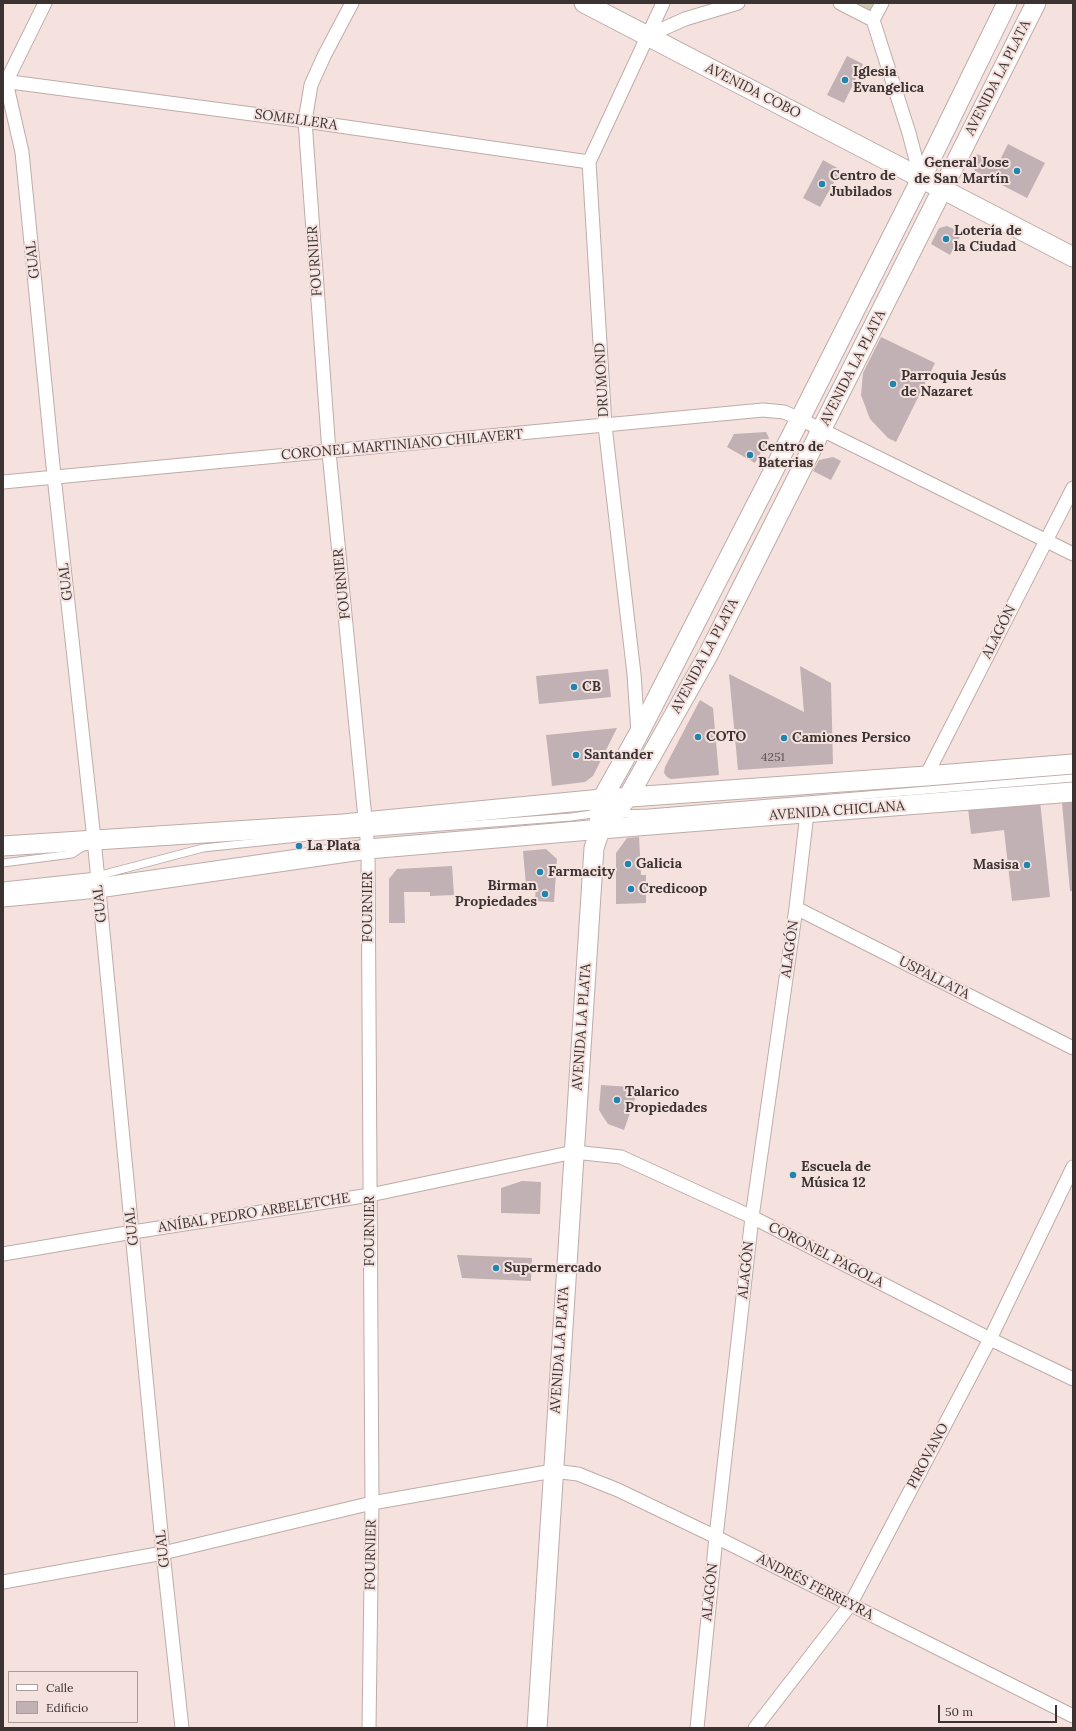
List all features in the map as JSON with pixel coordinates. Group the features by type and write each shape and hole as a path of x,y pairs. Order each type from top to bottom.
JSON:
{"main road":[{"name":"AVENIDA COBO","path":"584,3 1073,257"},
{"name":"AVENIDA LA PLATA","path":"537,1728 594,848 604,814 638,735 921,179 1007,3"},
{"name":"AVENIDA LA PLATA","path":"628,797 708,655 1036,3"},
{"name":"AVENIDA CHICLANA","path":"604,814 628,797 1073,764"},
{"name":"AVENIDA CHICLANA","path":"604,814 638,826 1073,792"},
{"path":"3,896 98,882 367,835 604,814"},
{"path":"3,846 94,840 563,832 604,814"}],"street":[{"path":"4,84 45,3"},
{"name":"FOURNIER","path":"352,3 324,56 311,85 305,121 329,452 367,835 372,1504 369,1728"},
{"name":"DRUMOND","path":"638,735 634,674 605,426 589,162 663,3"},
{"path":"647,36 685,19 738,3"},
{"path":"840,3 873,20 909,133 921,179"},
{"path":"873,20 882,3"},
{"name":"SOMELLERA","path":"4,84 305,121 589,162"},
{"name":"GUAL","path":"4,84 22,152 54,476 94,840 163,1553 182,1728"},
{"name":"CORONEL MARTINIANO CHILAVERT","path":"3,482 763,410 784,412 800,419 1073,554"},
{"name":"ALAGÓN","path":"926,776 1073,488"},
{"name":"ALAGÓN","path":"697,1728 716,1537 752,1217 796,908 807,813"},
{"name":"USPALLATA","path":"796,908 1073,1048"},
{"name":"ANÍBAL PEDRO ARBELETCHE","path":"3,1254 370,1195 574,1152"},
{"name":"CORONEL PAGOLA","path":"574,1152 620,1156 752,1217 990,1339 1073,1379"},
{"name":"PIROVANO","path":"755,1728 850,1604 990,1339 1073,1167"},
{"name":"ANDRÉS FERREYRA","path":"3,1582 163,1553 372,1504 553,1471 578,1474 618,1490 716,1537 1073,1716"}],"lane":[{"path":"604,814 649,813 1073,778"},
{"path":"3,886 98,882 202,848 298,838 367,835"},
{"path":"3,863 72,854 94,840"}],"shaded area":[{"path":"854,3 876,3 871,12"}],"building":[{"name":"Iglesia Evangelica","path":"847,56 863,64 844,103 827,95"},
{"name":"General Jose de San Martín","path":"1008,144 1045,163 1027,198 975,171 972,163 977,154 998,164"},
{"name":"Centro de Jubilados","path":"823,160 841,170 820,207 803,198"},
{"name":"Lotería de la Ciudad","path":"947,226 962,233 950,255 931,244 939,228"},
{"name":"Parroquia Jesús de Nazaret","path":"881,337 935,363 896,442 888,438 870,419 861,395 863,373"},
{"name":"Centro de Baterias","path":"766,432 769,438 755,463 727,447 734,434"},
{"path":"833,457 841,461 831,480 813,471 819,460"},
{"name":"Camiones Persico","path":"800,666 831,683 833,764 738,770 729,674 804,712"},
{"name":"CB","path":"608,669 611,697 539,704 536,676"},
{"name":"COTO","path":"700,700 713,708 719,775 671,779 664,773 665,767"},
{"name":"Santander","path":"617,728 593,776 585,782 552,786 546,735"},
{"name":"Masisa","path":"1040,801 1050,897 1012,901 1004,830 971,834 968,808"},
{"path":"1073,802 1073,891 1070,891 1062,803"},
{"path":"639,837 641,875 646,875 646,903 616,904 616,853 627,838"},
{"name":"Farmacity","path":"546,849 557,859 554,902 535,901 536,885 526,885 523,851"},
{"path":"452,866 454,895 430,896 430,892 404,892 405,923 389,923 389,879 397,869"},
{"name":"Talarico Propiedades","path":"601,1085 630,1087 638,1090 624,1130 608,1124 599,1110"},
{"path":"522,1181 541,1182 540,1214 501,1213 501,1188"},
{"name":"Supermercado","path":"457,1255 532,1258 531,1281 462,1278"}],"place":[{"name":"Iglesia Evangelica","path":"845,80"},
{"name":"General Jose de San Martín","path":"1017,171"},
{"name":"Centro de Jubilados","path":"822,184"},
{"name":"Lotería de la Ciudad","path":"946,239"},
{"name":"Parroquia Jesús de Nazaret","path":"893,384"},
{"name":"Centro de Baterias","path":"750,455"},
{"name":"CB","path":"574,687"},
{"name":"COTO","path":"698,737"},
{"name":"Camiones Persico","path":"784,738"},
{"name":"Santander","path":"576,755"},
{"name":"La Plata","path":"299,846"},
{"name":"Galicia","path":"628,864"},
{"name":"Masisa","path":"1027,865"},
{"name":"Farmacity","path":"540,872"},
{"name":"Credicoop","path":"631,889"},
{"name":"Birman Propiedades","path":"545,894"},
{"name":"Talarico Propiedades","path":"617,1100"},
{"name":"Escuela de Música 12","path":"793,1175"},
{"name":"Supermercado","path":"496,1268"}]}
